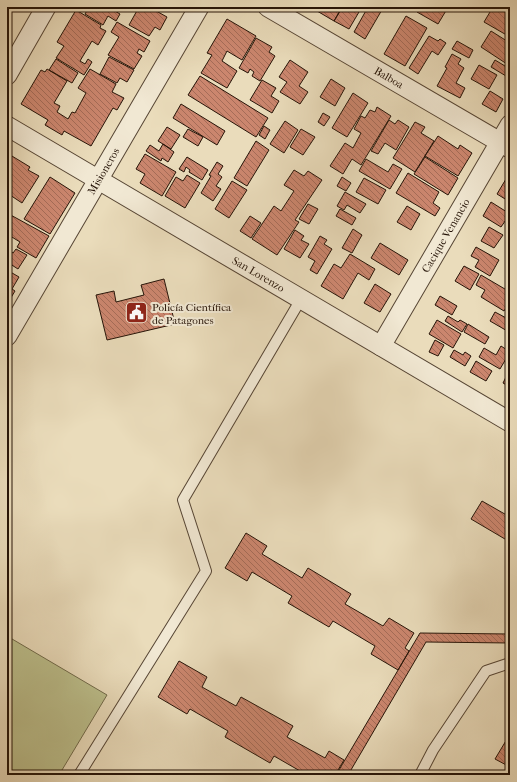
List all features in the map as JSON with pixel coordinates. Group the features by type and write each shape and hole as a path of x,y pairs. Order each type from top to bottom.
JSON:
{"street":[{"path":"7,75 46,7"},
{"name":"Misioneros","path":"7,336 199,7"},
{"name":"Balboa","path":"268,7 505,145"},
{"name":"San Lorenzo","path":"7,126 510,422"},
{"name":"Cacique Venancio","path":"381,346 505,145 510,126"}],"lane":[{"path":"79,775 206,571 183,500 301,299"},
{"path":"420,775 433,750 486,671 510,663"}],"green space":[{"path":"7,636 107,695 59,775 7,775"}],"building":[{"path":"89,7 108,7 120,14 116,21 108,16 103,25 85,14"},
{"path":"139,7 149,7 167,17 160,30 155,27 149,36 129,25"},
{"path":"312,7 340,7 342,8 334,21"},
{"path":"342,7 350,7 359,12 349,29 334,21"},
{"path":"368,7 383,8 365,39 354,32"},
{"path":"420,7 444,7 447,9 438,24 417,12"},
{"path":"493,7 505,7 510,10 510,37 484,22"},
{"path":"76,10 101,25 100,28 106,31 98,45 92,41 80,61 85,64 88,59 92,62 84,75 56,58 64,46 57,42"},
{"path":"406,16 427,28 405,66 384,54"},
{"path":"227,19 256,36 242,60 227,51 222,61 237,71 227,88 201,73 212,55 207,53"},
{"path":"117,22 150,41 144,52 139,49 137,53 142,56 134,69 108,55 119,37 111,32"},
{"path":"491,31 510,43 510,66 481,47"},
{"path":"429,36 438,41 440,39 446,43 438,55 432,51 418,74 409,68"},
{"path":"256,38 272,47 269,52 275,56 260,81 252,76 254,72 250,69 248,73 239,68"},
{"path":"457,41 473,50 469,58 452,49"},
{"path":"452,54 461,59 458,64 464,68 456,83 465,88 460,98 437,86 447,68 445,67"},
{"path":"109,57 134,70 127,82 120,78 117,83 100,74"},
{"path":"56,59 78,73 72,83 49,70"},
{"path":"290,60 308,72 299,86 308,92 300,104 280,92 287,82 279,77"},
{"path":"495,60 510,69 506,76 491,67"},
{"path":"479,65 497,75 489,89 471,79"},
{"path":"47,69 67,81 54,103 60,106 57,112 68,119 72,112 75,113 86,93 78,88 90,69 116,84 112,92 124,98 117,110 113,108 91,146 64,131 62,135 45,125 48,120 21,104 41,70 45,72"},
{"path":"200,76 268,118 256,137 188,95"},
{"path":"331,79 345,88 335,106 320,97"},
{"path":"262,80 276,88 271,96 279,101 272,113 250,100"},
{"path":"490,91 503,99 496,112 482,104"},
{"path":"353,93 368,103 347,137 332,128"},
{"path":"181,104 225,131 217,145 173,118"},
{"path":"377,107 391,116 361,165 352,159 343,174 330,166 345,143 353,148 361,133 354,129 361,116 365,118 370,110 375,112"},
{"path":"323,113 330,117 324,126 318,122"},
{"path":"389,120 395,124 398,120 409,127 396,150 385,143 378,154 371,151"},
{"path":"285,121 298,130 284,153 270,144"},
{"path":"415,122 425,127 421,133 434,141 415,172 393,158"},
{"path":"264,126 270,130 265,139 259,135"},
{"path":"167,127 180,135 171,149 158,141"},
{"path":"188,129 203,137 198,146 183,137"},
{"path":"301,129 315,137 303,155 290,147"},
{"path":"438,136 458,149 460,145 472,153 458,176 425,156"},
{"path":"256,141 269,150 247,186 234,178"},
{"path":"163,144 174,152 168,162 162,158 161,161 146,151 150,145 159,151"},
{"path":"7,153 30,167 28,170 39,176 22,203 7,193 7,188 10,183 7,181"},
{"path":"145,154 176,172 162,196 140,183 145,174 136,169"},
{"path":"187,157 208,170 202,180 189,172 190,170 186,167 184,172 179,169"},
{"path":"425,157 458,178 448,195 414,174"},
{"path":"366,159 388,172 393,164 402,169 390,189 359,171"},
{"path":"217,162 223,166 218,174 222,177 216,186 221,189 213,201 201,193"},
{"path":"294,170 304,176 308,171 322,180 295,220 299,222 277,255 252,239 274,206 281,211 294,191 284,185"},
{"path":"408,173 439,192 433,203 440,208 435,216 396,193"},
{"path":"187,175 200,183 185,208 165,196 176,177 183,181"},
{"path":"50,177 75,193 50,234 24,219"},
{"path":"342,177 351,183 346,191 337,186"},
{"path":"364,178 386,190 378,204 356,192"},
{"path":"506,179 510,182 510,202 497,194"},
{"path":"232,181 247,190 229,218 215,209"},
{"path":"345,192 366,204 360,213 347,205 344,210 337,206"},
{"path":"491,202 510,214 501,227 483,216"},
{"path":"308,204 318,209 309,224 299,219"},
{"path":"407,206 420,214 411,230 397,222"},
{"path":"340,209 356,218 352,225 336,216"},
{"path":"7,213 49,236 36,258 17,247 20,242 7,234"},
{"path":"250,216 261,223 251,238 240,231"},
{"path":"489,227 503,235 494,248 481,241"},
{"path":"353,229 362,235 352,253 342,248"},
{"path":"295,230 304,236 301,240 309,244 300,258 284,249"},
{"path":"320,236 327,240 324,244 332,249 317,274 310,270 315,261 308,257"},
{"path":"380,243 408,260 399,275 371,258"},
{"path":"476,247 499,260 490,276 475,267 479,260 471,256"},
{"path":"7,249 13,253 16,249 27,255 18,269 7,262"},
{"path":"350,254 375,269 369,280 358,273 343,299 321,286 334,264 341,268"},
{"path":"464,266 479,274 470,290 455,281"},
{"path":"7,270 19,277 12,289 15,291 9,301 7,299"},
{"path":"481,275 510,292 510,301 504,311 481,297 485,290 476,285"},
{"name":"Policía Científica de Patagones","path":"164,279 175,324 107,340 96,295 114,291 116,302 144,295 141,285"},
{"path":"375,284 391,294 380,312 364,303"},
{"path":"440,296 457,306 452,315 435,305"},
{"path":"495,312 510,320 509,332 490,321"},
{"path":"448,316 458,322 460,320 467,324 462,332 445,321"},
{"path":"437,320 461,334 453,348 429,334"},
{"path":"468,324 489,337 485,344 464,332"},
{"path":"435,340 444,345 438,356 429,352"},
{"path":"501,346 510,352 500,369 479,357 484,348 496,355"},
{"path":"454,350 463,355 465,352 471,356 465,366 450,357"},
{"path":"476,361 492,371 486,381 470,372"},
{"path":"508,373 510,374 510,387 503,383"},
{"path":"482,501 510,517 510,542 471,519"},
{"path":"246,533 267,546 262,554 302,578 308,568 351,594 345,604 383,626 389,618 414,633 405,648 409,651 398,670 371,654 375,646 333,621 329,627 288,603 292,596 252,572 247,581 225,568"},
{"path":"420,633 510,634 510,643 426,642 348,775 336,775"},
{"path":"179,661 207,677 202,687 236,706 241,697 293,726 287,737 325,758 329,751 344,760 335,775 307,775 274,756 270,763 225,737 228,731 190,709 187,714 158,697"},
{"path":"510,734 510,767 495,759"}],"place":[{"name":"Policía Científica de Patagones","path":"136,313"}]}
